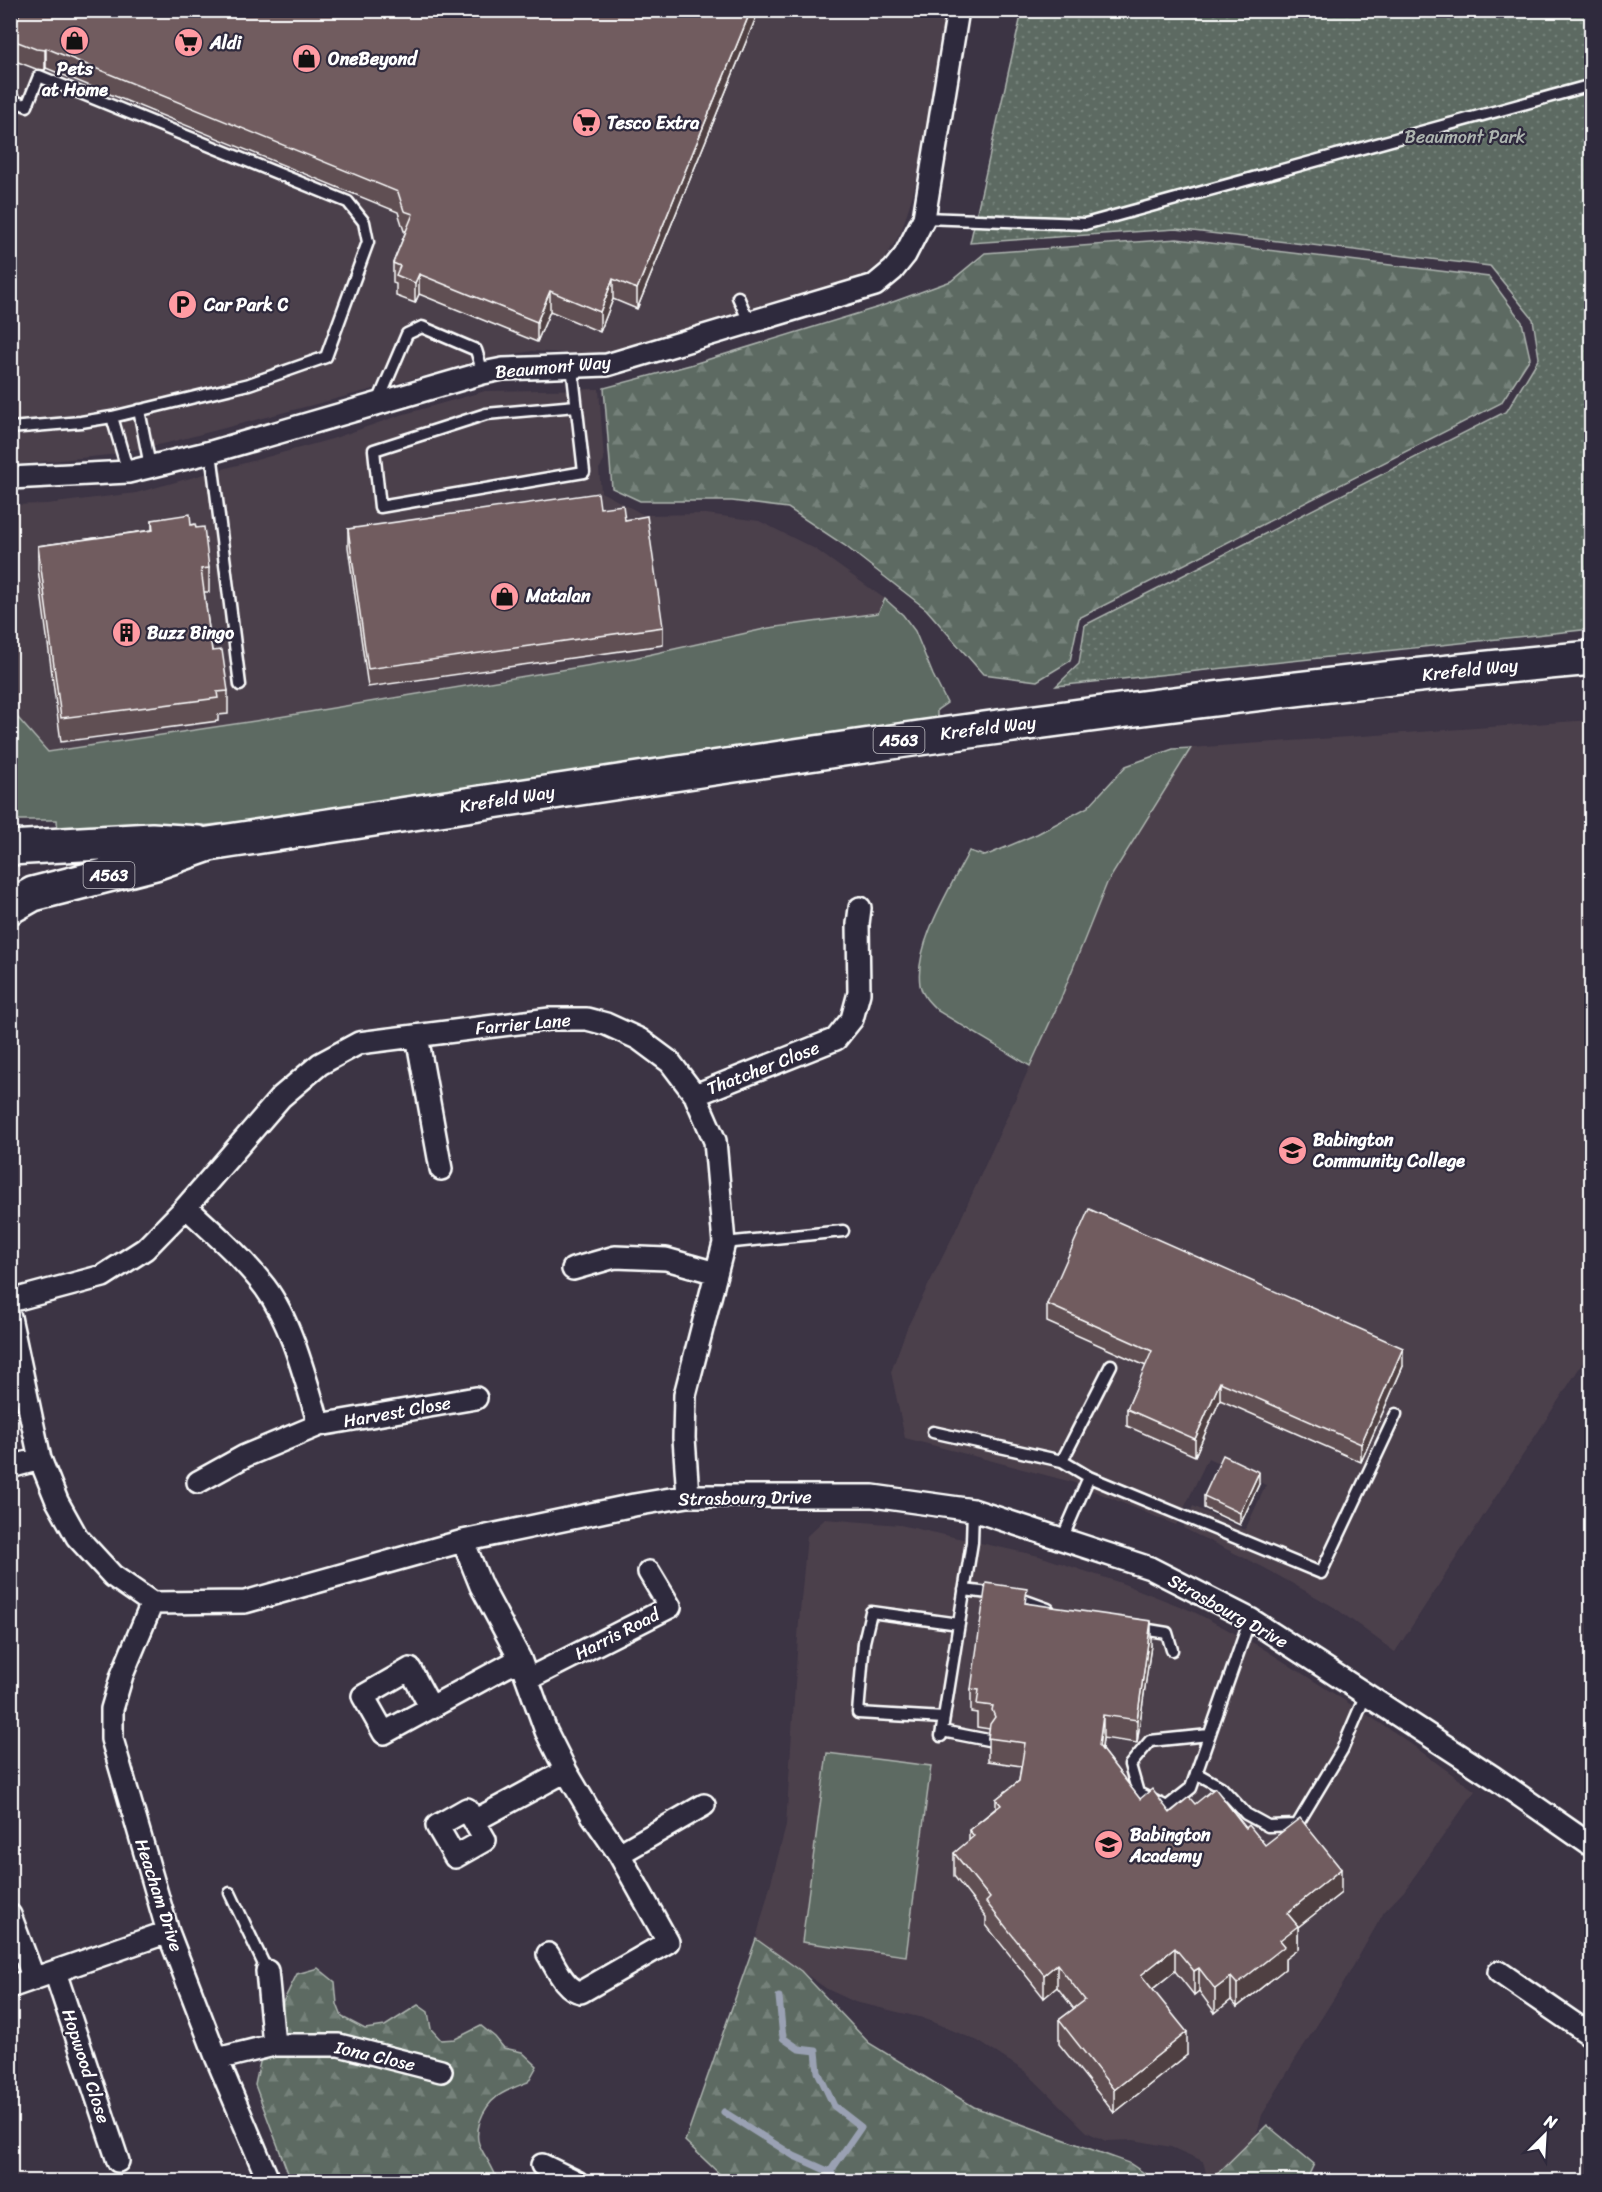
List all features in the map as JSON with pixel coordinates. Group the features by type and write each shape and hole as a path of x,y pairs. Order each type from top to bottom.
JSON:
{"highway":[{"name":"Krefeld Way","path":"10,907 33,894 155,863 208,844 945,733 1474,669 1592,658"},
{"name":"Krefeld Way","path":"10,848 152,840 208,844"}],"street":[{"name":"Beaumont Way","path":"10,477 128,472 211,452 483,373 503,369 607,365 875,285 893,270 905,255 924,218 958,10"},
{"name":"Thatcher Close","path":"695,1095 836,1040 852,1019 860,993 858,924 860,908"},
{"name":"Farrier Lane","path":"10,1301 103,1276 145,1249 186,1208 281,1097 320,1064 359,1043 550,1018 587,1019 606,1024 639,1039 670,1062 695,1095 715,1141 724,1243 685,1395 684,1438 688,1497"},
{"path":"417,1036 441,1168"},
{"name":"Harvest Close","path":"186,1208 228,1246 265,1288 283,1318 319,1425"},
{"path":"573,1269 615,1257 666,1259 716,1273"},
{"path":"10,1317 40,1459 57,1501 77,1537 112,1576 152,1603"},
{"name":"Harvest Close","path":"198,1482 244,1456 319,1425 476,1398"},
{"path":"10,1467 40,1459"},
{"name":"Strasbourg Drive","path":"152,1603 245,1602 463,1541 634,1505 688,1497 873,1496 973,1510 1150,1568 1250,1619 1493,1777 1592,1846"},
{"path":"463,1541 481,1587 520,1659 546,1731 566,1772 591,1815 619,1854 668,1942 581,1992 574,1991 568,1985 548,1954"},
{"name":"Harris Road","path":"528,1679 670,1607 649,1572"},
{"name":"Heacham Drive","path":"152,1603 122,1675 112,1709 112,1739 168,1932 217,2059 269,2181"},
{"path":"431,1707 520,1659"},
{"path":"474,1821 566,1772"},
{"path":"619,1854 704,1805"},
{"path":"10,1915 34,1979"},
{"path":"10,1987 168,1932"},
{"path":"267,1971 274,2045"},
{"name":"Hopwood Close","path":"55,1972 118,2161"},
{"path":"1499,1972 1592,2036"},
{"name":"Iona Close","path":"217,2059 274,2045 339,2045 441,2071"},
{"path":"542,2165 578,2181"}],"lane":[{"path":"10,18 14,10"},
{"path":"10,99 27,106 39,76 348,202 364,222 368,242 326,357 249,384 112,417 10,428"},
{"path":"924,218 1085,224 1592,85"},
{"path":"738,297 749,322"},
{"path":"378,403 407,334 422,327 476,350 483,373"},
{"path":"572,366 584,472 380,507 374,450 486,414 576,406"},
{"path":"138,410 150,466"},
{"path":"112,417 128,472"},
{"path":"211,452 240,685"},
{"path":"724,1243 843,1231"},
{"path":"1062,1461 1111,1365"},
{"path":"933,1432 1062,1461 1089,1477 1321,1573 1396,1414"},
{"path":"1062,1539 1089,1477"},
{"path":"973,1510 972,1542 942,1733 988,1740"},
{"path":"964,1590 1013,1596 1060,1614"},
{"path":"944,1718 858,1713 864,1642 871,1612 959,1624"},
{"path":"1209,1735 1150,1741 1130,1765 1138,1793 1167,1807 1191,1788 1250,1619"},
{"path":"1124,1626 1167,1633 1172,1650"},
{"path":"1196,1773 1221,1787 1246,1814 1268,1826 1296,1825 1342,1750 1366,1694"},
{"path":"230,1893 267,1971"}],"shaded area":[{"path":"10,11 950,11 924,150 901,232 884,260 865,275 837,286 612,354 532,351 496,357 167,443 109,455 11,465"},
{"path":"599,389 604,461 599,469 601,492 644,515 706,514 759,521 815,549 885,599 878,613 769,628 634,658 255,721 48,752 11,709 10,505 47,504 136,493 332,439 401,415 485,391"},
{"name":"Babington Community College","path":"1591,720 1591,1350 1395,1652 1334,1607 1263,1567 1183,1528 1193,1506 1245,1530 1266,1485 1208,1458 1176,1525 1072,1482 905,1438 891,1372 907,1328 954,1234 1061,998 1107,883 1191,748"},
{"name":"Babington Academy","path":"825,1519 900,1525 1039,1556 1121,1583 1192,1611 1259,1646 1397,1734 1475,1791 1404,1891 1384,1912 1343,1984 1262,2115 1243,2181 1208,2181 1203,2161 1171,2147 1134,2140 1106,2141 1087,2132 1026,2072 978,2041 923,2018 855,2002 827,1989 756,1939 786,1826 807,1536"}],"green space":[{"name":"Beaumont Park","path":"990,11 1591,11 1591,629 1056,686 1079,664 1085,625 1507,411 1539,358 1533,319 1490,266 1176,229 970,243 1021,16"},
{"path":"1177,239 1489,277 1522,322 1530,358 1501,403 1079,618 1070,661 1037,681 983,674 926,609 844,545 788,508 732,501 640,501 612,488 604,388 690,365 879,307 951,281 985,253"},
{"path":"885,599 903,615 915,631 947,703 937,710 937,723 297,817 174,828 58,833 57,820 11,820 10,709 48,752 255,721 634,658 769,628 878,613"},
{"path":"1191,748 1107,883 1061,998 1030,1066 938,1011 921,989 920,969 923,952 928,934 944,898 969,851 985,856 1037,834 1088,807 1126,766 1173,749"},
{"path":"827,1753 931,1766 906,1956 802,1942"},
{"path":"756,1939 801,1971 869,2043 974,2107 1129,2163 1156,2181 727,2181 685,2141"},
{"path":"318,1968 335,1982 337,2004 342,2017 365,2029 385,2026 418,2005 428,2012 431,2029 441,2040 455,2039 481,2026 504,2048 522,2052 537,2066 528,2082 493,2100 480,2121 478,2141 497,2181 291,2181 255,2085 260,2062 280,2026 283,2002 297,1974"},
{"path":"1267,2125 1314,2164 1306,2181 1210,2181"}],"building":[{"path":"21,10 357,10 372,17 375,10 751,10 637,289 613,279 600,312 550,291 537,322 419,274 415,283 396,275 400,266 393,263 413,214 404,211 398,192 46,48 45,50 36,49 10,39"},
{"name":"Matalan","path":"598,493 600,508 623,505 625,520 647,516 663,627 368,669 348,529"},
{"name":"Buzz Bingo","path":"190,514 191,525 195,524 196,528 204,527 209,568 201,569 212,651 222,650 228,691 217,692 218,698 61,718 38,546 153,530 152,520"},
{"path":"1089,1209 1403,1348 1361,1444 1220,1382 1195,1439 1127,1409 1152,1351 1047,1304"},
{"path":"1223,1455 1259,1472 1240,1513 1204,1496"},
{"path":"986,1583 1027,1589 1025,1603 1151,1621 1137,1720 1103,1715 1099,1746 1140,1799 1152,1789 1170,1813 1189,1797 1195,1804 1215,1788 1246,1828 1249,1825 1265,1845 1300,1818 1341,1869 1287,1913 1298,1926 1280,1940 1285,1946 1237,1984 1231,1977 1215,1989 1199,1968 1194,1971 1175,1948 1141,1975 1187,2032 1114,2090 1059,2020 1085,2000 1057,1964 1044,1975 986,1902 990,1898 954,1853 974,1836 969,1830 1001,1805 996,1799 1019,1781 1025,1743 988,1738 990,1724 995,1717 993,1706 977,1704 979,1690 971,1689"}],"waterway":[{"path":"779,1997 783,2038 799,2049 816,2051 818,2072 834,2106 861,2127 830,2172"},
{"path":"724,2112 794,2156 830,2172 841,2182"}],"place":[{"name":"Pets at Home","path":"75,40"},
{"name":"Aldi","path":"189,43"},
{"name":"OneBeyond","path":"307,59"},
{"name":"Tesco Extra","path":"586,123"},
{"name":"Car Park C","path":"183,305"},
{"name":"Matalan","path":"505,596"},
{"name":"Buzz Bingo","path":"126,633"},
{"name":"Babington Community College","path":"1292,1150"},
{"name":"Babington Academy","path":"1109,1845"}]}
